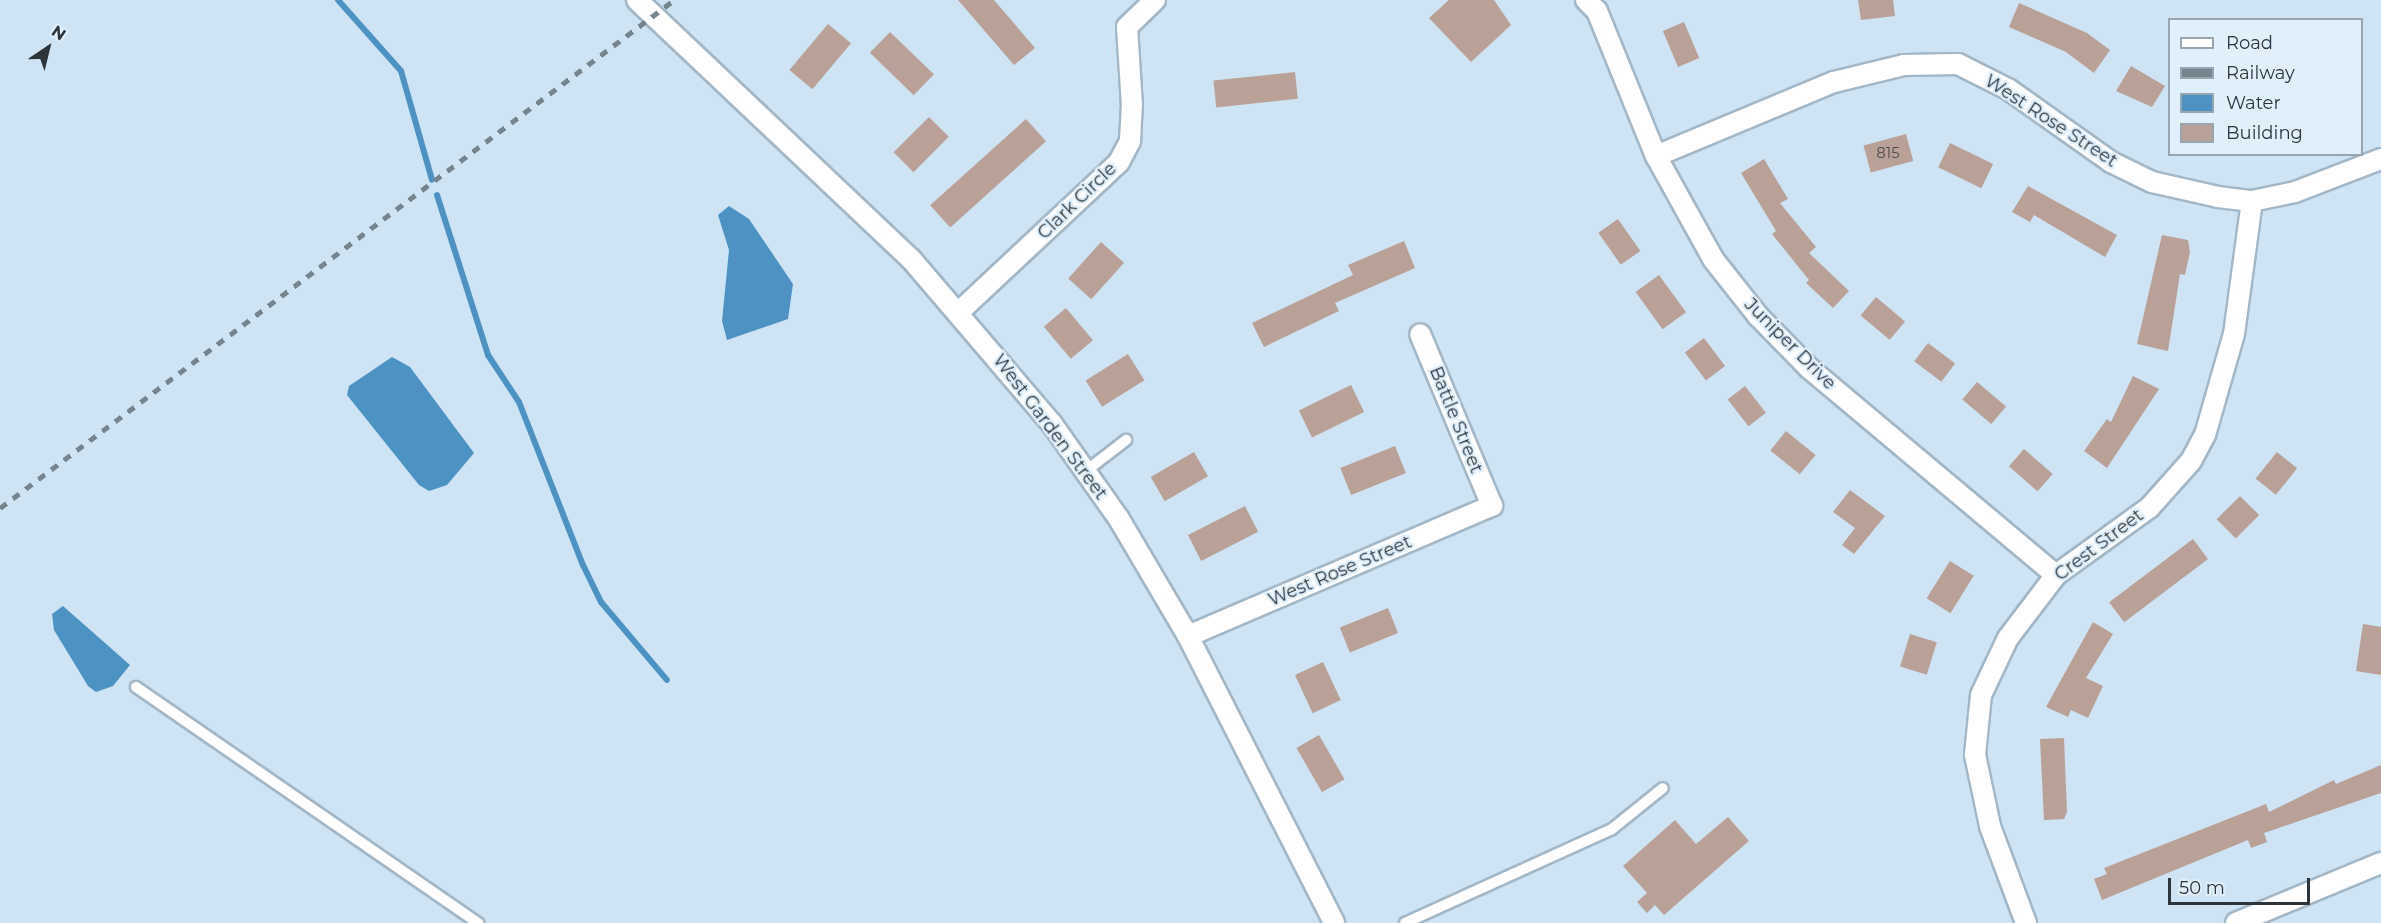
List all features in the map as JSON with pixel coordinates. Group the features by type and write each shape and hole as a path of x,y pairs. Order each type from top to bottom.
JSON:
{"street":[{"name":"West Garden Street","path":"637,0 960,311 1086,471 1188,636 1334,923"},
{"name":"Clark Circle","path":"960,311 1119,162 1130,141 1132,106 1127,27 1155,0"},
{"name":"Juniper Drive","path":"1594,4 1656,156 1713,259 1758,316 1809,368 2056,575"},
{"name":"West Rose Street","path":"1656,156 1834,82 1904,65 1959,64 2007,89 2111,162 2152,182 2252,201 2295,192 2381,159"},
{"name":"Crest Street","path":"2026,923 1990,826 1975,755 1976,728 1991,668 2056,575 2149,508 2179,477 2205,435 2234,334 2252,201"},
{"name":"Battle Street","path":"1420,334 1492,506"},
{"name":"West Rose Street","path":"1188,636 1492,506"},
{"path":"2236,923 2381,863"}],"lane":[{"path":"1086,471 1126,440"},
{"path":"136,687 478,923"},
{"path":"1405,923 1612,829 1663,788"}],"water":[{"path":"729,206 749,219 793,284 788,319 727,340 722,321 729,250 718,215"},
{"path":"392,357 410,367 474,453 447,485 429,491 419,485 347,395 349,386"},
{"path":"63,606 130,665 113,686 96,692 88,686 54,630 52,614"}],"building":[{"path":"958,0 994,0 1035,48 1014,65"},
{"path":"1449,0 1494,0 1511,25 1471,62 1429,18"},
{"path":"1858,0 1893,0 1895,16 1861,20"},
{"path":"2019,3 2087,33 2110,50 2094,73 2066,52 2009,27"},
{"path":"1684,22 1699,58 1678,67 1663,31"},
{"path":"828,24 851,43 812,89 789,70"},
{"path":"890,32 934,74 914,95 870,53"},
{"path":"2131,66 2165,86 2152,107 2116,91"},
{"path":"1295,72 1298,99 1216,107 1213,81"},
{"path":"929,117 949,137 913,172 894,152"},
{"path":"1026,119 1046,141 950,228 930,205"},
{"path":"1906,134 1913,161 1871,172 1863,145"},
{"path":"1950,143 1993,164 1981,188 1938,167"},
{"path":"1764,159 1788,199 1780,203 1816,247 1809,253 1849,291 1833,308 1806,283 1809,280 1772,234 1776,231 1741,173"},
{"path":"2028,186 2117,235 2105,257 2034,215 2030,222 2012,212"},
{"path":"1618,219 1640,251 1621,265 1598,233"},
{"path":"2162,235 2188,240 2190,252 2185,275 2180,274 2168,351 2137,344"},
{"path":"1404,241 1415,268 1335,303 1339,311 1264,347 1252,323 1353,275 1348,265"},
{"path":"1101,242 1124,263 1091,299 1068,278"},
{"path":"1659,275 1686,312 1663,329 1636,292"},
{"path":"1876,297 1905,321 1890,340 1861,315"},
{"path":"1066,308 1093,340 1071,359 1044,327"},
{"path":"1704,338 1725,366 1706,380 1685,352"},
{"path":"1928,343 1955,363 1941,382 1914,361"},
{"path":"1128,354 1144,380 1102,407 1086,380"},
{"path":"2133,376 2159,389 2107,468 2084,451 2107,419 2111,422"},
{"path":"1977,382 2006,406 1991,424 1962,400"},
{"path":"1351,385 1364,412 1312,437 1299,410"},
{"path":"1745,386 1766,413 1749,426 1728,400"},
{"path":"1786,431 1816,455 1800,474 1770,450"},
{"path":"1395,446 1406,473 1351,495 1340,468"},
{"path":"2024,449 2053,474 2038,491 2009,466"},
{"path":"1194,452 1208,476 1165,501 1151,477"},
{"path":"2277,452 2297,468 2276,495 2256,478"},
{"path":"1850,490 1885,516 1854,554 1842,545 1855,528 1833,512"},
{"path":"2240,496 2259,515 2236,538 2217,519"},
{"path":"1245,506 1258,532 1201,561 1188,535"},
{"path":"2193,539 2208,559 2124,622 2109,602"},
{"path":"1950,561 1974,576 1950,613 1927,598"},
{"path":"1388,608 1398,633 1350,653 1340,627"},
{"path":"2093,622 2113,634 2086,678 2103,686 2088,718 2071,710 2068,717 2046,707"},
{"path":"2363,624 2381,627 2381,675 2356,671"},
{"path":"1910,634 1937,642 1927,675 1900,667"},
{"path":"1323,662 1341,700 1313,713 1295,675"},
{"path":"1319,735 1344,779 1322,792 1296,748"},
{"path":"2064,738 2067,812 2064,819 2044,820 2040,739"},
{"path":"2381,765 2381,793 2264,833 2267,842 2251,848 2248,840 2102,900 2094,879 2107,874 2104,868 2266,804 2269,812 2334,780 2336,784"},
{"path":"1728,817 1749,841 1664,915 1655,905 1647,913 1637,902 1647,893 1623,866 1675,820 1696,844"}],"waterway":[{"path":"338,0 401,71 432,180"},
{"path":"437,195 488,355 519,402 583,565 601,602 667,680"}],"railway":[{"path":"0,508 674,0"}]}
